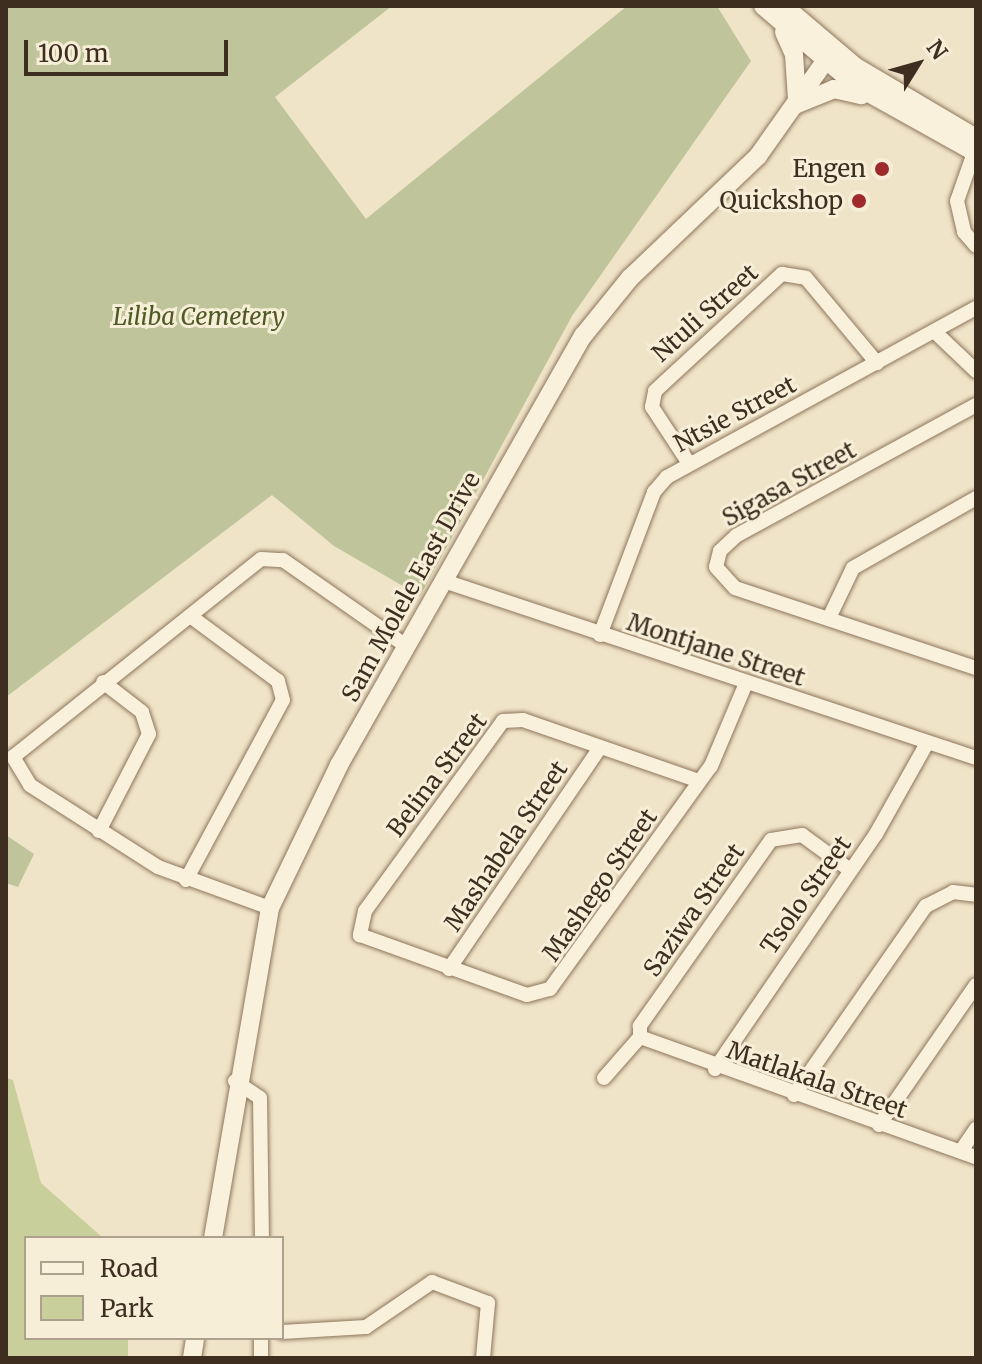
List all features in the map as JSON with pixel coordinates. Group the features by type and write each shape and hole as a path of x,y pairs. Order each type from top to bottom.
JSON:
{"street":[{"path":"763,6 781,14 876,99"},
{"path":"781,14 794,54 793,104 834,89 876,99 975,148"},
{"path":"829,56 975,148"},
{"name":"Sam Molele East Drive","path":"213,1236 235,1081 270,908 405,645 599,314 735,182 829,56"},
{"path":"975,148 957,201 964,232 976,246"},
{"name":"Ntuli Street","path":"688,462 652,397 782,274 806,278 877,363"},
{"name":"Ntsie Street","path":"600,635 654,492 688,462 936,333 976,308"},
{"path":"936,333 976,371"},
{"name":"Sigasa Street","path":"976,405 720,551 716,567 726,583 976,668"},
{"path":"829,618 853,568 976,498"},
{"path":"270,908 186,880 99,831 30,785 13,757 103,682 261,559 277,558 405,645"},
{"name":"Montjane Street","path":"444,581 976,758"},
{"path":"186,880 283,700 278,681 190,616"},
{"path":"99,831 149,734 142,712 103,682"},
{"name":"Mashego Street","path":"372,945 527,995 550,989 699,781 746,683"},
{"name":"Belina Street","path":"372,945 360,935 365,911 494,728 523,720 699,781"},
{"name":"Tsolo Street","path":"715,1069 850,870 927,743"},
{"name":"Mashabela Street","path":"449,969 600,748"},
{"name":"Saziwa Street","path":"604,1078 642,1040 640,1026 771,840 802,835 850,870"},
{"path":"794,1095 926,906 953,892 976,895"},
{"path":"879,1125 976,985"},
{"name":"Matlakala Street","path":"642,1040 715,1069 976,1157"},
{"path":"235,1081 260,1098 262,1236"},
{"path":"961,1151 976,1129"},
{"path":"284,1332 366,1327 432,1282 488,1303 483,1358"}],"green space":[{"name":"Liliba Cemetery","path":"6,6 392,6 275,97 366,219 627,6 717,6 751,61 572,316 420,596 334,546 272,495 6,697"},
{"path":"6,835 34,854 18,887 6,883"},
{"path":"6,1078 13,1080 41,1183 101,1236 24,1236 24,1340 128,1340 128,1358 6,1358"}],"place":[{"name":"Engen","path":"882,169"},
{"name":"Quickshop","path":"859,201"}]}
